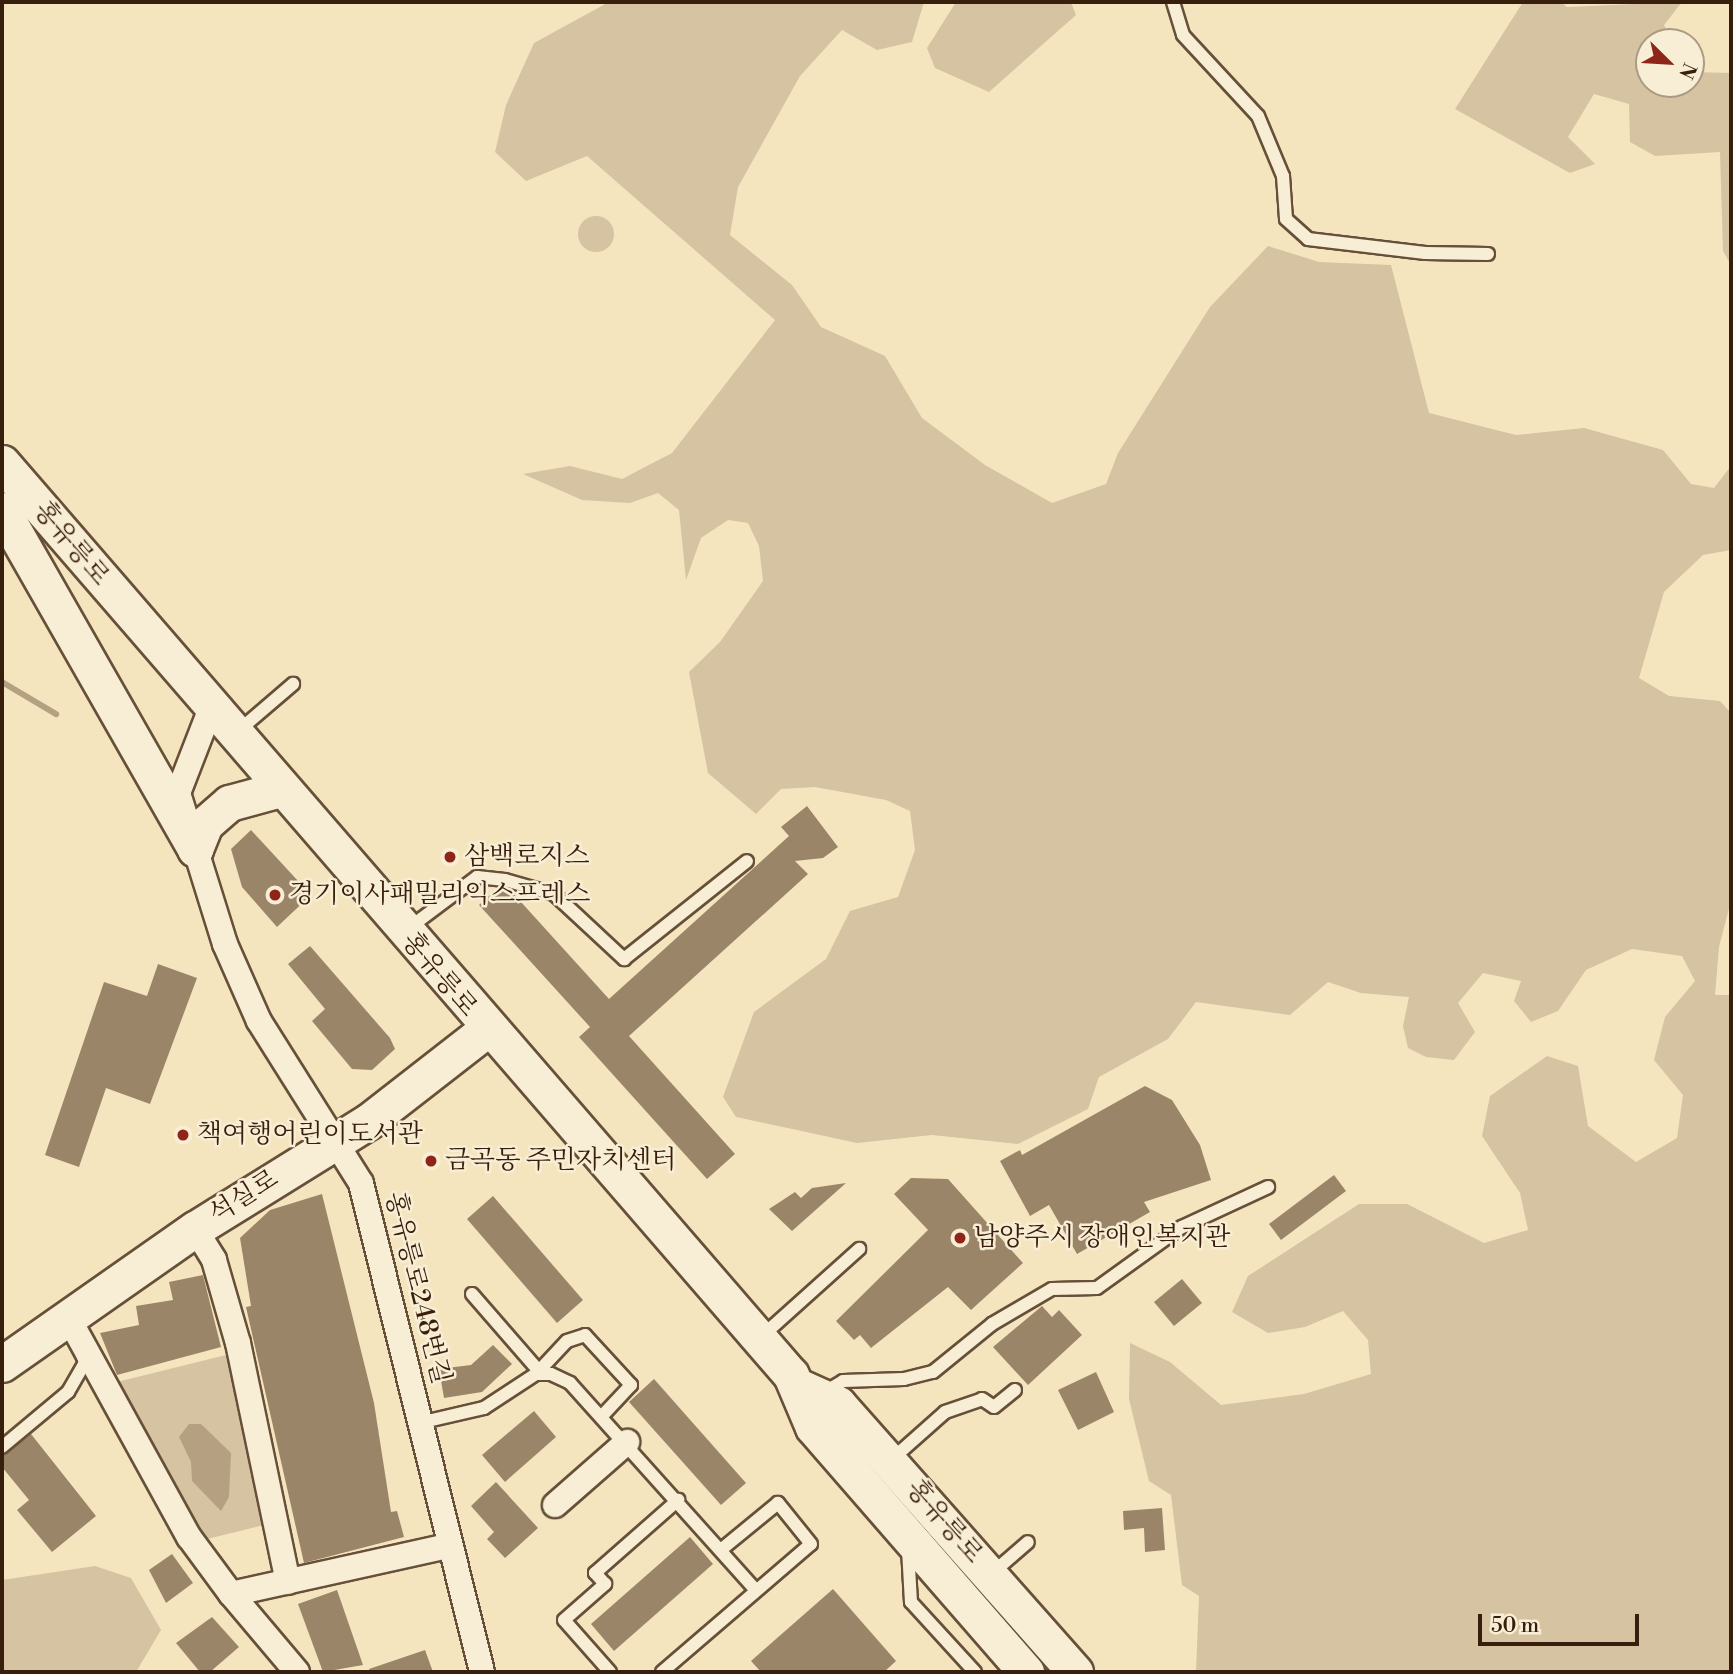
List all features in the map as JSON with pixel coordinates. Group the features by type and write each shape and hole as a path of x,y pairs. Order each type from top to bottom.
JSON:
{"street":[{"name":"홍유릉로","path":"2,463 486,1030 758,1340 809,1391 838,1404 1075,1672"},
{"path":"2,510 195,849"},
{"name":"홍유릉로248번길","path":"211,708 178,793 225,944 259,1021 338,1139 361,1183 384,1260 448,1546 482,1672"},
{"path":"195,849 205,824 229,803 281,789"},
{"name":"석실로","path":"2,1364 195,1229 338,1139 486,1030"},
{"path":"195,1229 214,1260 238,1343 288,1581"},
{"path":"69,1318 189,1537 231,1594 297,1672"},
{"name":"홍유릉로","path":"809,1391 813,1427 1026,1672"},
{"path":"555,1506 626,1442"},
{"path":"231,1594 448,1546"}],"lane":[{"path":"1173,2 1182,34 1258,116 1283,176 1286,219 1308,239 1425,253 1488,254"},
{"path":"234,735 293,684"},
{"path":"403,932 477,877 554,894 624,958 747,862"},
{"path":"809,1391 843,1381 904,1379 933,1371 992,1324 1052,1289 1097,1288 1182,1227 1268,1187"},
{"path":"758,1340 859,1249"},
{"path":"472,1294 538,1373 551,1374 570,1383 602,1416 756,1590"},
{"path":"2,1447 68,1392 85,1362 69,1318"},
{"path":"419,1423 484,1408 538,1373 567,1341 585,1335 631,1385 602,1416"},
{"path":"890,1460 945,1412 982,1399 994,1407 1015,1390"},
{"path":"610,1672 564,1620 605,1584 595,1573 678,1500"},
{"path":"662,1672 811,1544 778,1503 722,1549"},
{"path":"908,1538 912,1602 975,1672"},
{"path":"990,1575 1028,1542"}],"shaded area":[{"path":"609,2 924,2 912,42 877,50 842,30 800,76 738,187 730,235 792,285 821,327 885,356 922,418 985,465 1052,503 1106,484 1118,453 1210,307 1268,246 1319,262 1391,265 1429,413 1516,435 1584,428 1663,450 1691,484 1714,488 1731,466 1731,550 1703,555 1664,592 1639,678 1669,696 1720,701 1731,713 1731,901 1719,947 1715,995 1731,995 1731,1672 1196,1672 1199,1596 1182,1585 1171,1495 1149,1481 1129,1399 1130,1343 1170,1362 1221,1405 1304,1394 1371,1374 1368,1340 1343,1311 1305,1327 1268,1333 1232,1312 1248,1276 1359,1204 1407,1204 1484,1243 1528,1230 1520,1193 1482,1136 1490,1096 1547,1056 1578,1066 1588,1126 1636,1162 1677,1138 1683,1095 1654,1060 1665,1017 1695,981 1682,956 1632,949 1586,970 1558,1011 1531,1022 1514,1001 1521,981 1483,973 1458,1003 1475,1032 1454,1060 1426,1057 1408,1048 1403,1026 1409,997 1361,993 1328,982 1290,1015 1196,1002 1168,1039 1099,1077 1088,1109 1018,1144 932,1135 857,1143 736,1117 723,1097 754,1012 826,959 850,911 898,897 915,850 910,811 886,800 815,787 781,789 756,814 708,773 689,672 720,642 763,581 759,546 748,523 728,520 701,538 686,580 679,510 658,493 630,503 582,500 523,474 570,466 622,479 672,453 775,320 587,156 526,181 495,152 506,105 534,43"},
{"path":"956,2 1071,2 1076,15 989,92 935,68 927,48"},
{"path":"1523,2 1561,2 1567,7 1682,2 1664,25 1665,28 1635,28 1635,98 1705,98 1705,72 1731,73 1731,265 1723,251 1720,152 1655,156 1630,142 1629,104 1594,94 1568,137 1595,164 1570,173 1455,109"},
{"path":"596,216 609,221 614,234 609,247 596,252 583,247 578,234 583,221"},
{"path":"230,1354 268,1524 203,1540 113,1383"},
{"path":"189,1424 201,1424 231,1453 229,1497 221,1511 192,1481 191,1462 179,1437"},
{"path":"95,1566 131,1578 161,1630 136,1672 2,1672 2,1580"}],"building":[{"path":"807,806 838,847 823,858 795,861 808,874 629,1036 735,1154 707,1179 579,1037 590,1027 479,905 498,888 511,891 609,999 789,836 781,827"},
{"path":"251,830 311,895 277,927 242,887 231,849"},
{"path":"310,946 390,1038 395,1049 372,1070 352,1069 312,1021 325,1009 288,964"},
{"path":"158,964 197,978 150,1104 106,1088 79,1167 45,1155 104,982 147,996"},
{"path":"1145,1086 1172,1100 1200,1145 1211,1180 1144,1202 1150,1212 1077,1254 1049,1205 1030,1216 1000,1161 1020,1150 1022,1155"},
{"path":"1334,1175 1346,1191 1281,1240 1269,1224"},
{"name":"남양주시 장애인복지관","path":"911,1178 948,1179 1023,1263 971,1310 948,1287 871,1348 860,1335 854,1340 836,1321 928,1230 894,1194"},
{"path":"846,1183 792,1231 769,1209 795,1192 801,1198 812,1188"},
{"path":"322,1194 374,1403 391,1512 397,1511 404,1537 304,1563 246,1307 251,1306 240,1238 270,1210"},
{"path":"493,1196 583,1300 557,1323 467,1219"},
{"path":"203,1275 221,1347 117,1375 100,1333 139,1325 136,1306 173,1300 169,1282"},
{"path":"1182,1279 1202,1303 1174,1326 1154,1302"},
{"path":"1042,1306 1052,1317 1059,1310 1082,1335 1028,1385 993,1347"},
{"path":"493,1345 512,1364 482,1392 444,1398 439,1369 471,1365"},
{"path":"1096,1372 1114,1412 1078,1430 1058,1390"},
{"path":"654,1379 746,1483 721,1505 629,1402"},
{"path":"534,1411 556,1437 505,1482 482,1455"},
{"path":"31,1434 96,1516 52,1552 17,1510 29,1500 2,1467 2,1456"},
{"path":"496,1482 538,1528 505,1558 487,1539 494,1532 471,1506"},
{"path":"1162,1508 1165,1550 1145,1552 1144,1528 1124,1530 1123,1511"},
{"path":"690,1537 713,1564 614,1651 591,1624"},
{"path":"172,1554 193,1583 166,1603 149,1570"},
{"path":"833,1589 896,1661 884,1672 761,1672 751,1661"},
{"path":"337,1590 363,1665 323,1672 298,1604"},
{"path":"212,1617 239,1647 210,1672 200,1672 176,1643"},
{"path":"425,1650 433,1672 370,1672 369,1669"}],"waterway":[{"path":"2,682 56,714"}],"place":[{"name":"삼백로지스","path":"450,857"},
{"name":"경기이사패밀리익스프레스","path":"275,895"},
{"name":"책여행어린이도서관","path":"183,1135"},
{"name":"금곡동 주민자치센터","path":"431,1161"},
{"name":"남양주시 장애인복지관","path":"960,1238"}]}
